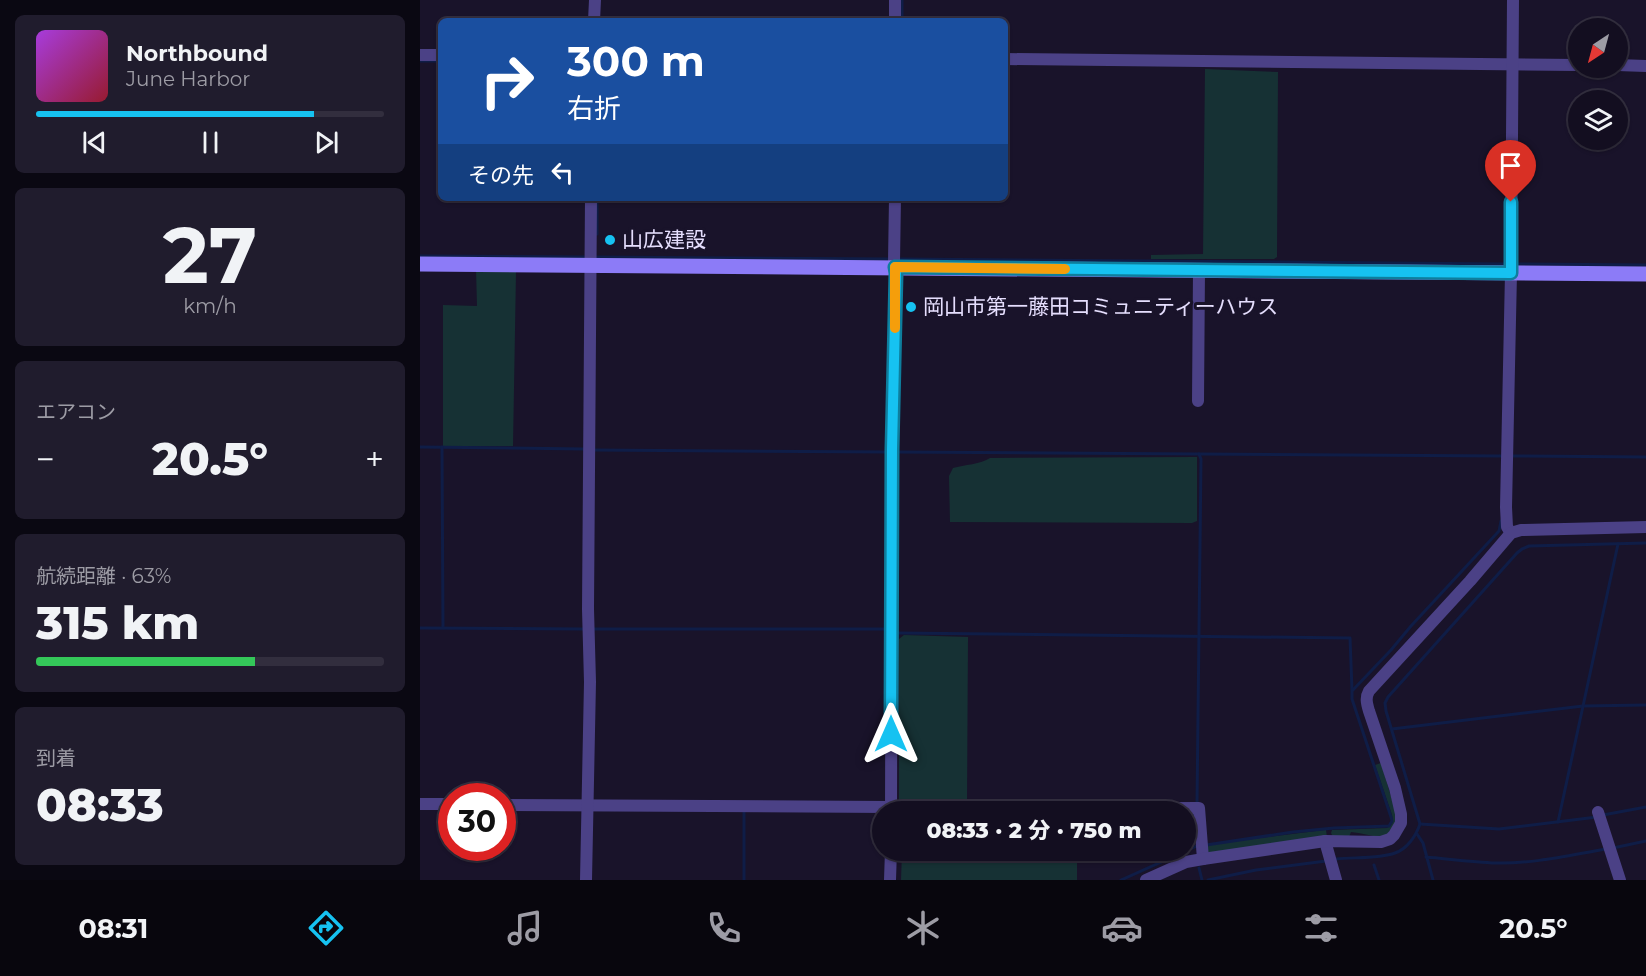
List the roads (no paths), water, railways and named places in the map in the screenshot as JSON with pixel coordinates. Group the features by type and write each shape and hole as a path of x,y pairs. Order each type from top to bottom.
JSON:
{"street":[{"path":"594,18 595,0"},
{"path":"895,18 896,0"},
{"path":"1511,532 1507,526 1506,507 1513,0"},
{"path":"420,55 438,55"},
{"path":"1008,59 1513,67 1568,65"},
{"path":"1628,65 1646,66"},
{"path":"586,880 590,808 591,201"},
{"path":"893,801 891,629 895,201"},
{"path":"420,264 590,260 894,261 1199,270 1511,267 1646,274"},
{"path":"1198,401 1199,270"},
{"path":"1146,880 1186,862 1202,849 1325,841 1382,842 1390,839 1398,830 1401,814 1395,788 1369,711 1367,695 1511,532 1646,527"},
{"path":"420,804 438,804"},
{"path":"516,805 590,808 872,809"},
{"path":"1196,808 1199,808 1202,849"},
{"path":"1599,815 1620,880"},
{"path":"1325,841 1336,880"},
{"path":"890,880 891,861"}],"waterway":[{"path":"902,0 902,18"},
{"path":"420,61 438,61"},
{"path":"597,201 597,234"},
{"path":"420,256 586,257"},
{"path":"593,257 892,259"},
{"path":"899,259 1507,264"},
{"path":"1514,264 1646,265"},
{"path":"420,447 586,449"},
{"path":"442,447 443,628"},
{"path":"593,450 889,452"},
{"path":"896,452 1502,456"},
{"path":"1197,803 1201,459 1199,454"},
{"path":"1511,456 1646,457"},
{"path":"1206,845 1293,832 1389,826 1392,821 1391,817 1352,699 1352,691 1499,531 1501,521"},
{"path":"1336,859 1389,855 1407,845 1416,833 1420,824 1385,703 1517,553 1529,546 1646,543"},
{"path":"1558,822 1618,544"},
{"path":"420,628 586,629"},
{"path":"593,629 889,629"},
{"path":"896,633 1350,638 1352,690"},
{"path":"1392,729 1583,706 1646,705"},
{"path":"1603,815 1646,807"},
{"path":"744,811 744,880"},
{"path":"1420,824 1499,829 1597,817"},
{"path":"1417,834 1423,843 1433,880"},
{"path":"1613,848 1646,841"},
{"path":"1121,880 1199,845"},
{"path":"1426,857 1510,863 1551,859 1606,849"},
{"path":"1208,880 1256,870 1326,861"},
{"path":"1374,865 1379,880"},
{"path":"1199,868 1202,880"}],"place":[{"name":"山広建設","path":"610,240"},
{"name":"岡山市第一藤田コミュニティーハウス","path":"911,307"}]}
